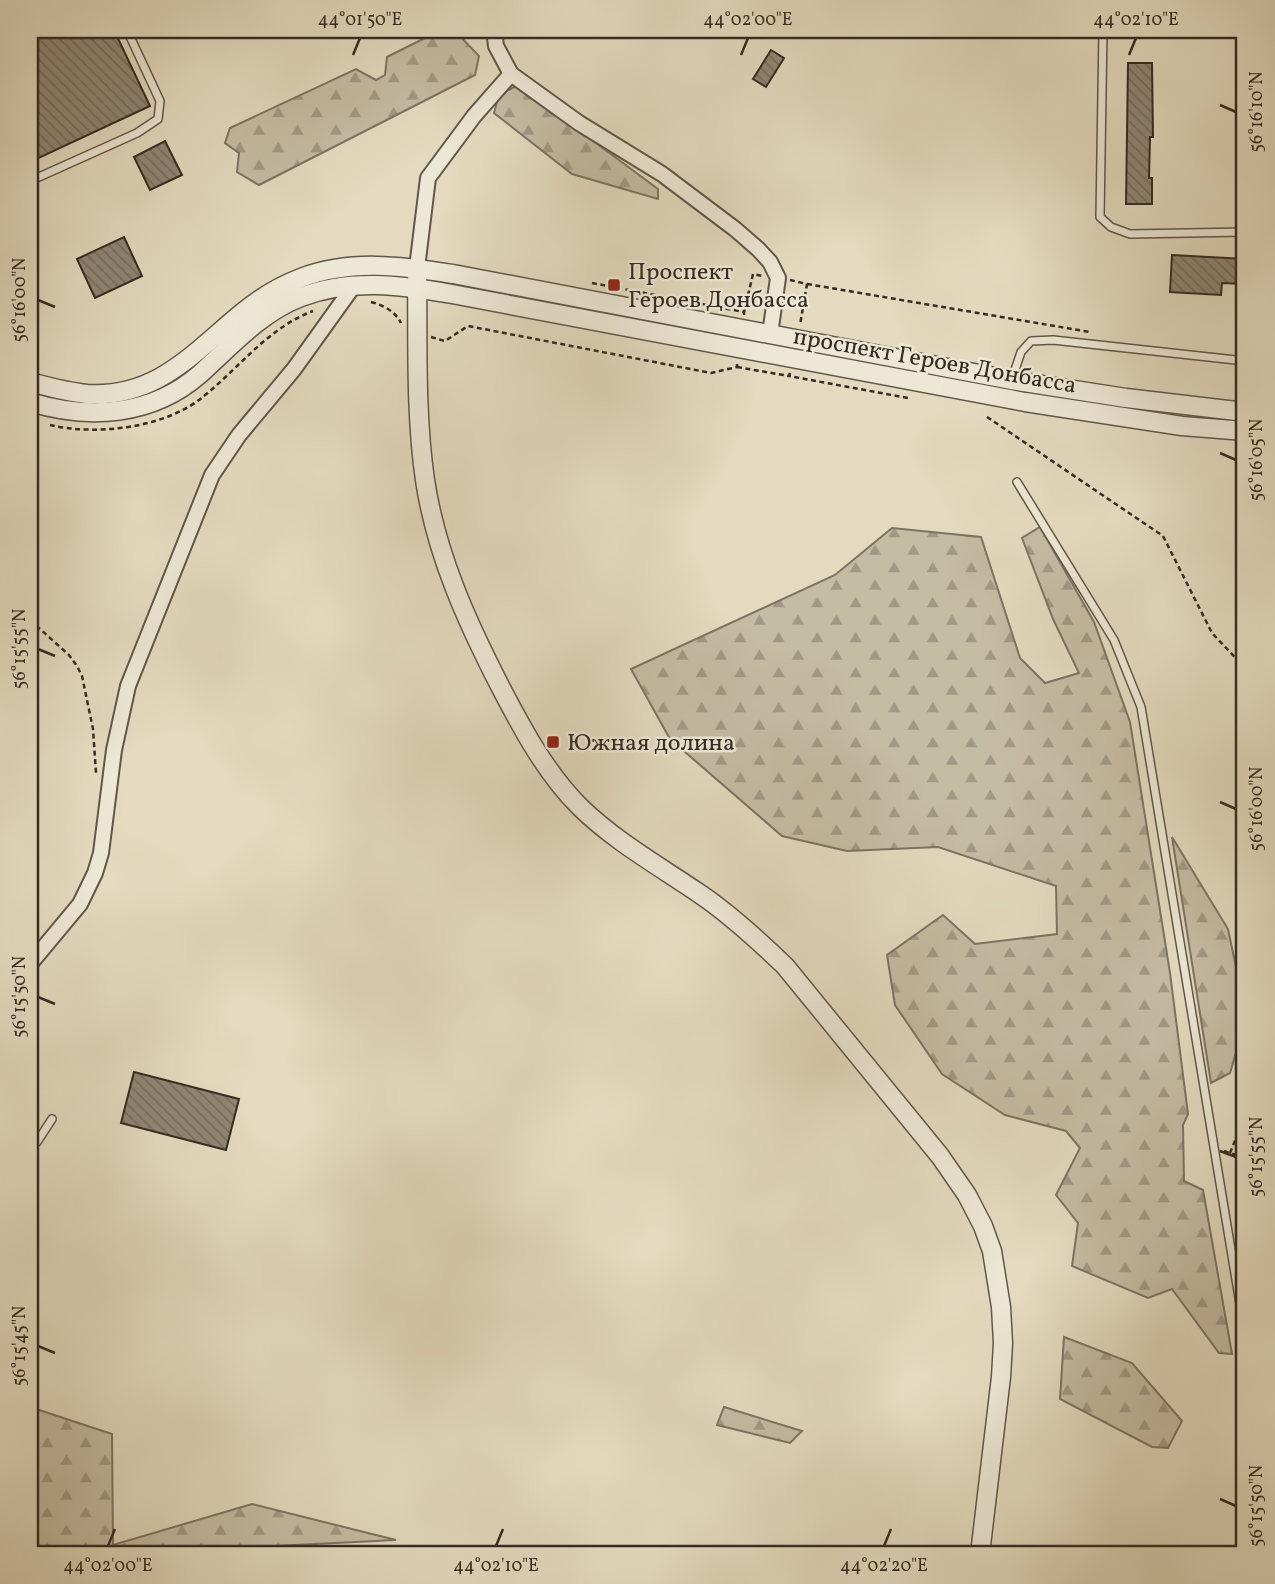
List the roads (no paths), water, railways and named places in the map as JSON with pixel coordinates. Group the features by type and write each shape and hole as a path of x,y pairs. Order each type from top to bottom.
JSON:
{"street":[{"path":"494,30 496,46 511,74 579,123 662,174 735,229 770,262 778,278 770,334"},
{"path":"511,74 474,116 428,178 417,268 420,436 425,481 439,544 454,588 511,707 566,791 612,835 726,913 785,966 940,1156 967,1195 992,1251 1001,1307 1003,1343 980,1554"},
{"name":"проспект Героев Донбасса","path":"30,382 88,394 117,392 144,385 166,375 189,359 243,312 272,292 302,277 334,269 389,266 417,268 1012,380 1137,400 1245,412"},
{"path":"30,964 80,904 94,873 101,853 114,750 128,686 212,475 239,435 294,369 355,284"},
{"name":"проспект Героев Донбасса","path":"30,402 70,412 97,413 126,410 152,403 197,377 271,312 298,298 325,289 355,284 417,288 738,358 1182,426 1245,431"}],"lane":[{"path":"30,181 137,133 158,118 160,101 127,30"},
{"path":"1103,30 1100,217 1111,227 1130,234 1245,232"},
{"path":"1012,380 1021,352 1031,341 1053,340 1245,361"},
{"path":"1017,482 1114,640 1141,707 1245,1334"},
{"path":"30,1146 37,1142 52,1119"}],"place":[{"name":"Проспект Героев Донбасса","path":"614,285"},
{"name":"Южная долина","path":"553,742"}]}
